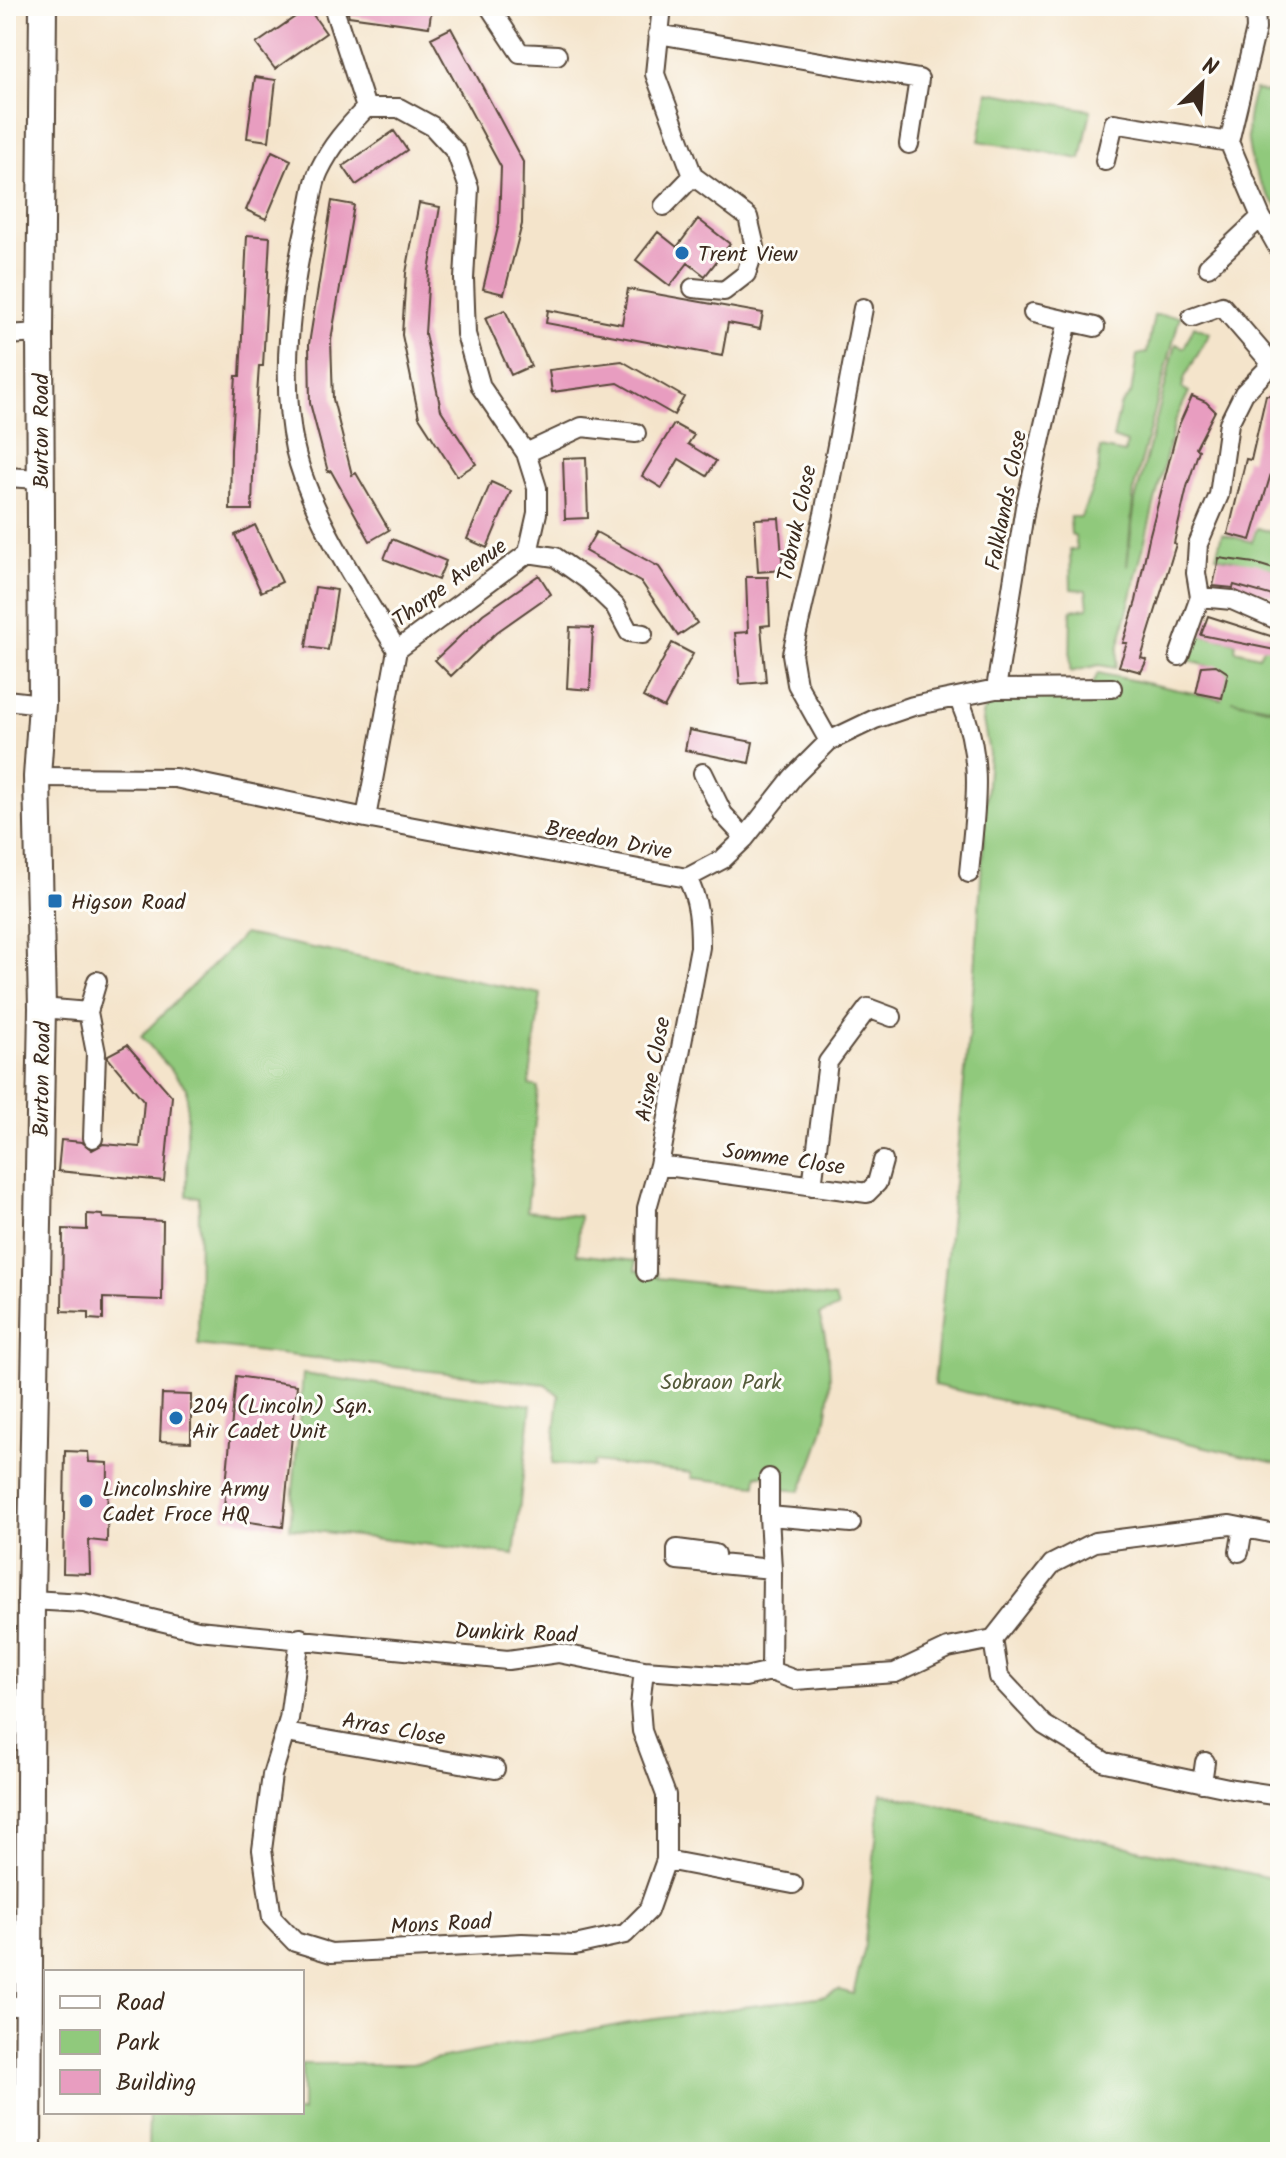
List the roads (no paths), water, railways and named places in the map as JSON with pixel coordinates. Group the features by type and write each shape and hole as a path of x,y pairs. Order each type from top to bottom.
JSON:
{"main road":[{"name":"Burton Road","path":"28,2152 18,2006 31,1600 42,1008 37,777 42,704 40,333 43,6"}],"street":[{"path":"333,6 366,108 338,137 317,175 299,255 290,343 289,399 295,450 321,518 397,650 366,818"},
{"path":"489,6 520,53 557,55"},
{"path":"662,6 655,74 693,176 748,217 755,247 746,274 724,291 693,288"},
{"path":"1255,6 1256,29 1229,142 1261,217 1280,251"},
{"path":"658,34 919,79 909,144"},
{"name":"Thorpe Avenue","path":"366,108 399,108 432,126 456,152 469,188 464,279 466,334 481,387 526,453 537,488 537,513 528,553 397,650"},
{"path":"1105,161 1114,123 1229,142"},
{"path":"664,206 693,176"},
{"path":"1208,267 1261,217"},
{"path":"1179,656 1200,597 1196,573 1198,544 1219,495 1229,423 1244,393 1276,360 1222,306 1192,317"},
{"name":"Tobruk Close","path":"829,741 797,684 792,654 824,514 863,308"},
{"path":"1033,313 1095,327"},
{"name":"Falklands Close","path":"996,689 1025,507 1068,321"},
{"path":"6,335 40,333"},
{"path":"526,453 582,427 636,433"},
{"path":"6,477 40,479"},
{"path":"528,553 555,557 589,581 615,606 629,632 643,634"},
{"path":"1200,597 1232,600 1280,621"},
{"name":"Breedon Drive","path":"37,777 175,778 366,818 687,878 723,859 745,838 793,777 829,741 875,719 913,706 996,689 1112,688"},
{"path":"959,699 970,724 977,765 978,801 969,873"},
{"path":"6,700 42,704"},
{"path":"703,773 723,814 745,838"},
{"name":"Aisne Close","path":"646,1272 647,1208 659,1165 700,947 696,894 687,878"},
{"path":"93,1138 96,1053 88,1012 97,981"},
{"path":"42,1008 88,1012"},
{"path":"812,1186 828,1062 868,1008 892,1017"},
{"name":"Somme Close","path":"659,1165 867,1193 877,1183 883,1161"},
{"path":"769,1478 771,1671"},
{"path":"769,1516 851,1523"},
{"path":"1280,1535 1230,1525 1095,1542 1052,1564 993,1639 999,1677 1044,1725 1105,1762 1280,1796"},
{"path":"1239,1552 1243,1528"},
{"path":"713,1564 772,1569"},
{"name":"Dunkirk Road","path":"31,1600 84,1603 198,1630 508,1660 558,1653 644,1670 745,1677 771,1671 795,1680 895,1673 948,1648 993,1639"},
{"name":"Mons Road","path":"300,1638 286,1733 272,1775 262,1850 272,1918 295,1942 335,1953 522,1943 575,1945 625,1934 648,1911 666,1860 666,1795 642,1731 640,1706 644,1670"},
{"name":"Arras Close","path":"286,1733 495,1769"},
{"path":"1202,1783 1205,1762"},
{"path":"666,1860 793,1884"}],"place":[{"name":"Trent View","path":"682,253"},
{"name":"Higson Road","path":"55,901"},
{"name":"204 (Lincoln) Sqn. Air Cadet Unit","path":"176,1418"},
{"name":"Lincolnshire Army Cadet Froce HQ","path":"86,1501"}],"park label":[{"name":"Sobraon Park","path":"721,1381"}]}
